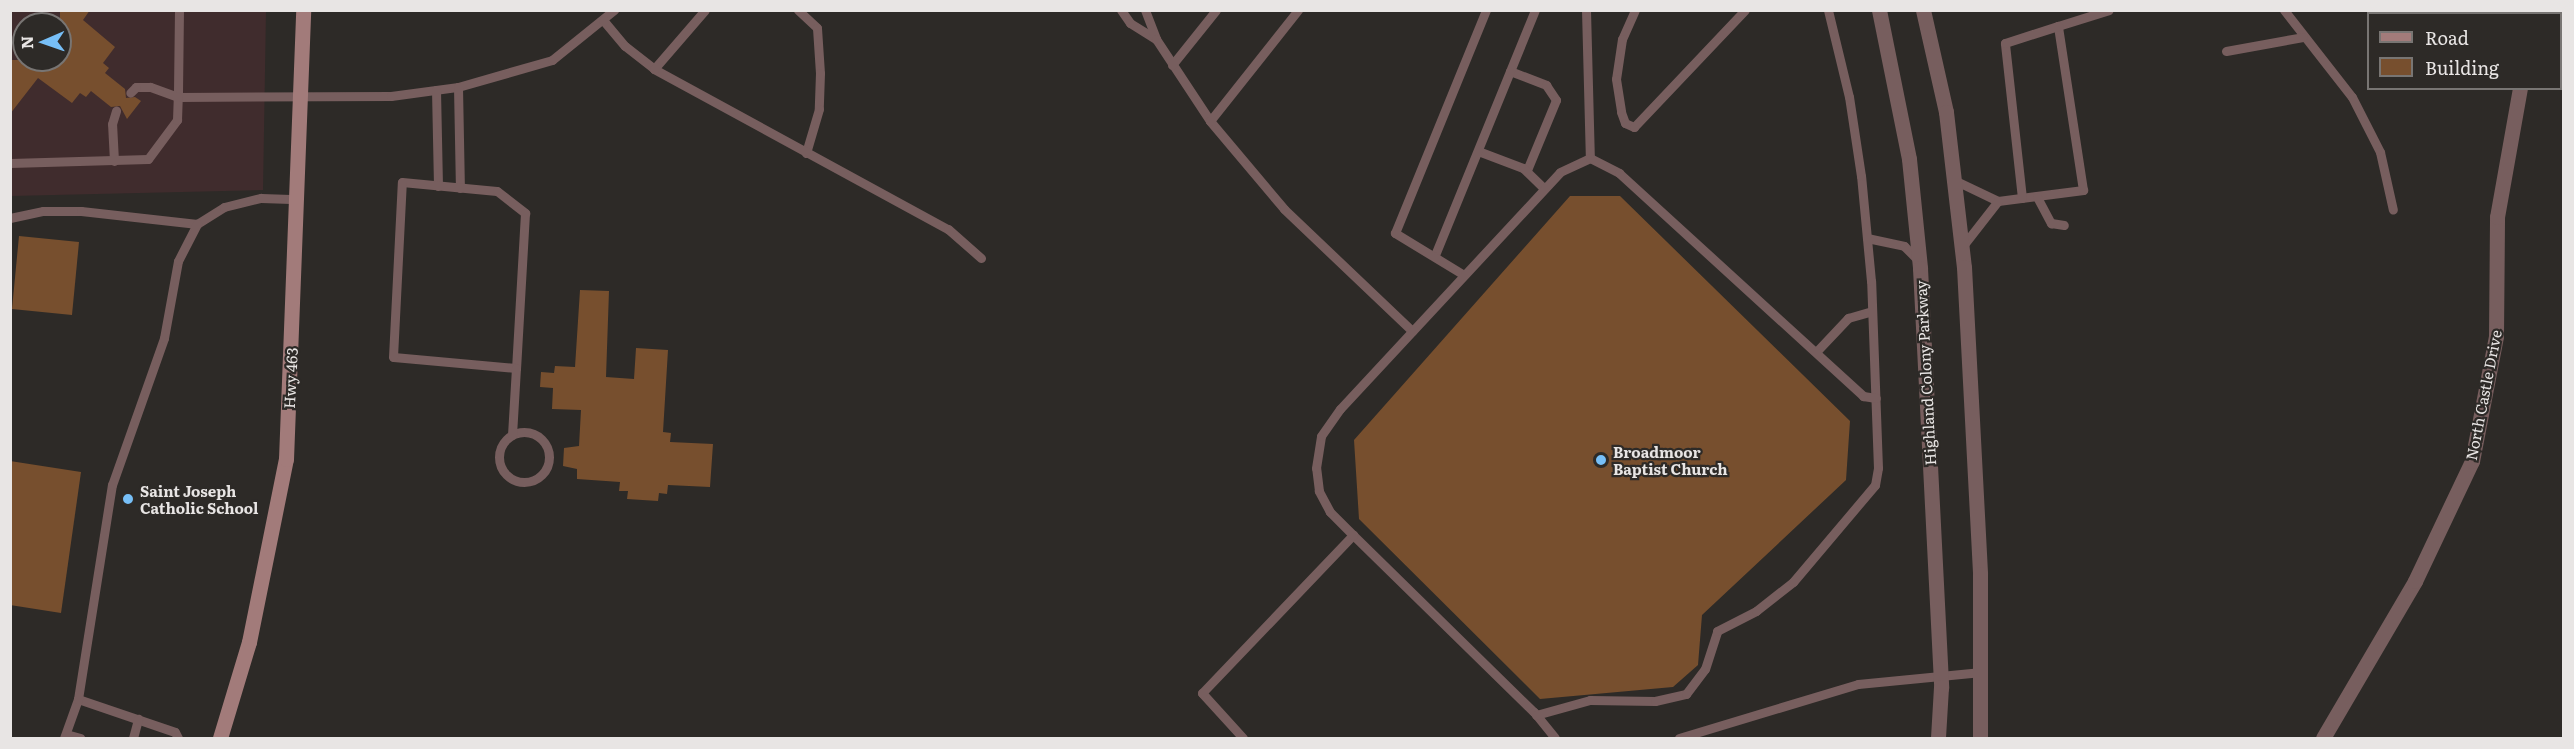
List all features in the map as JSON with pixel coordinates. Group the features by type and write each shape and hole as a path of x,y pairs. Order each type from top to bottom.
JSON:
{"main road":[{"name":"Hwy 463","path":"220,738 249,642 286,459 302,96 303,10"}],"street":[{"name":"Highland Colony Parkway","path":"1879,10 1908,159 1919,266 1940,673 1938,738"},
{"path":"1923,10 1946,112 1962,247 1980,574 1980,738"},
{"name":"North Castle Drive","path":"2323,738 2415,581 2472,461 2496,336 2497,217 2520,90"}],"lane":[{"path":"10,164 148,159 177,120 179,10"},
{"path":"130,93 136,87 150,87 178,97 391,96 458,87 552,60 614,10"},
{"path":"654,69 705,10"},
{"path":"798,10 817,28 820,73 819,109 806,153"},
{"path":"1121,10 1130,23 1156,39"},
{"path":"1145,10 1156,39 1210,121 1284,209 1412,331"},
{"path":"1172,65 1216,10"},
{"path":"1210,121 1298,10"},
{"path":"1464,275 1435,255 1395,233 1486,10"},
{"path":"1435,255 1535,10"},
{"path":"1586,10 1590,158"},
{"path":"1635,10 1622,39 1617,79 1621,112 1625,123 1634,127 1745,10"},
{"path":"1536,715 1590,700 1666,700 1694,687 1705,669 1717,631 1756,611 1786,589 1871,494 1878,468 1867,238 1849,97 1828,10"},
{"path":"2022,198 2005,43 2109,10"},
{"path":"2284,10 2352,97 2380,152 2393,210"},
{"path":"603,20 625,46 654,69 948,229 981,258"},
{"path":"2058,26 2083,190 2087,200"},
{"path":"2226,51 2303,37"},
{"path":"1510,71 1546,85 1556,100 1527,170"},
{"path":"458,87 460,188"},
{"path":"435,90 438,186"},
{"path":"114,161 112,124 116,111"},
{"path":"1478,151 1527,170 1544,188"},
{"path":"1556,738 1536,715 1330,512 1319,491 1316,468 1321,436 1340,409 1544,188 1560,172 1590,158"},
{"path":"1590,158 1619,173 1650,199 1863,396 1876,398"},
{"path":"1954,180 1998,201 2083,190"},
{"path":"512,435 532,433 546,445 548,463 538,477 521,481 503,470 501,446 512,435 516,368 525,213 505,194 402,182 393,357 516,368"},
{"path":"2037,197 2051,223 2064,225"},
{"path":"80,738 65,736 78,699 112,485 164,338 178,261 196,224 224,207 261,198 298,199"},
{"path":"1962,247 1998,201"},
{"path":"10,218 43,212 81,211 196,224"},
{"path":"1867,238 1904,246 1916,254 1919,266"},
{"path":"1816,352 1848,318 1872,311"},
{"path":"1243,738 1202,693 1353,535"},
{"path":"1679,738 1858,684 1940,673 1981,672"},
{"path":"78,699 175,732 178,738"},
{"path":"133,738 138,719"}],"shaded area":[{"path":"10,11 266,11 263,190 11,196"}],"building":[{"path":"60,10 90,10 83,20 115,47 103,63 109,68 105,73 125,89 126,98 135,97 141,101 127,119 120,106 111,107 91,91 86,97 80,93 72,103 38,78 10,114 10,60 12,60 12,72 72,72 72,12 60,12"},
{"name":"Broadmoor Baptist Church","path":"1570,196 1620,196 1850,421 1846,480 1702,615 1698,665 1673,687 1540,699 1359,519 1354,440"},
{"path":"19,236 79,242 72,315 12,309"},
{"path":"580,290 609,291 606,377 634,379 636,348 668,350 663,432 671,433 670,442 713,444 710,487 668,485 667,494 659,493 658,501 627,499 628,491 619,491 620,482 577,479 577,469 563,466 564,448 579,446 581,410 552,409 553,388 540,387 541,372 554,373 555,366 575,367"},
{"path":"10,461 81,472 61,613 10,605"}],"place":[{"name":"Broadmoor Baptist Church","path":"1601,460"},
{"name":"Saint Joseph Catholic School","path":"128,499"}]}
